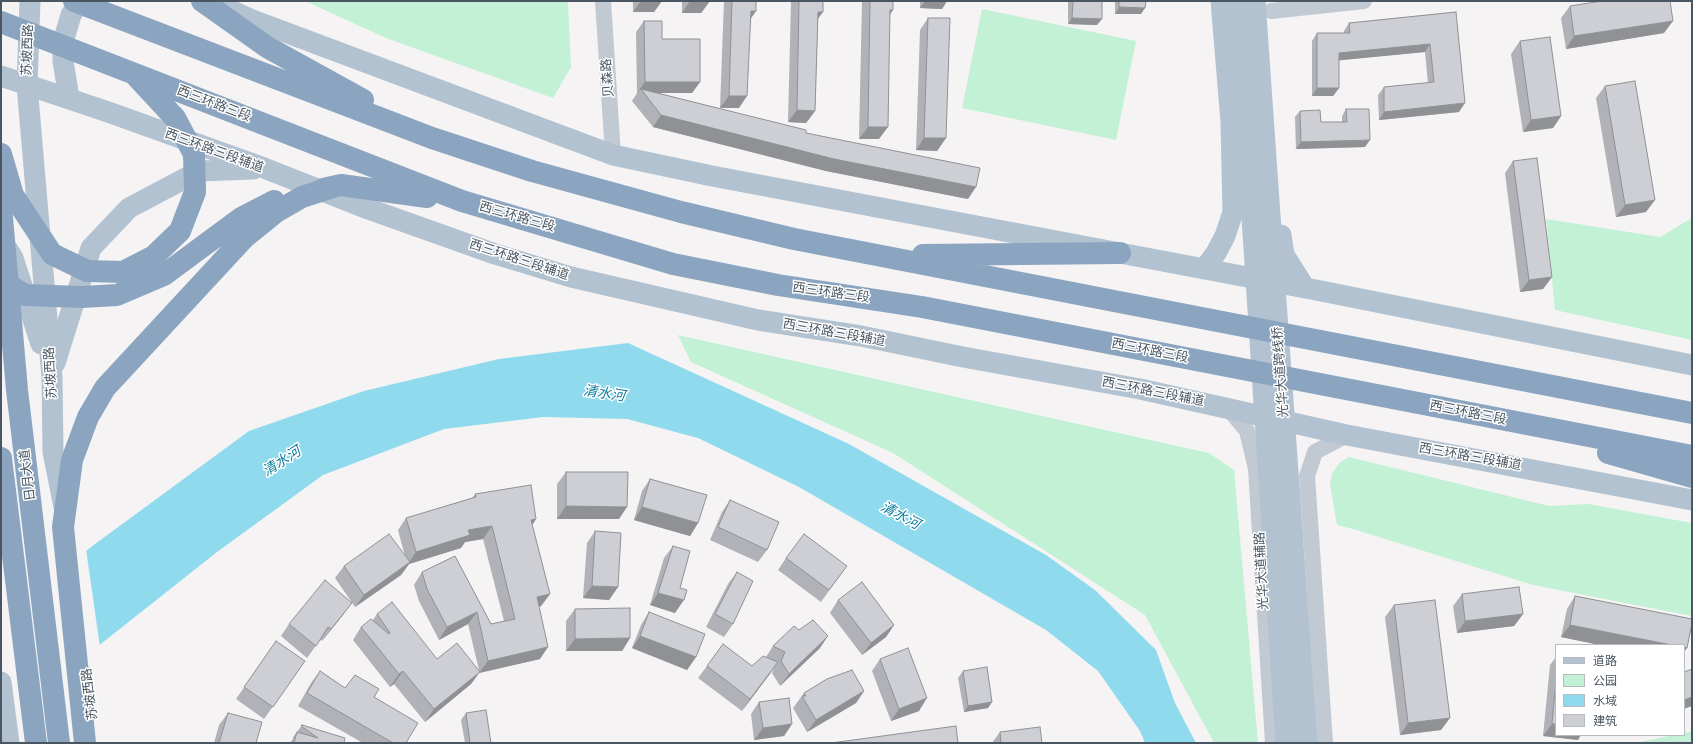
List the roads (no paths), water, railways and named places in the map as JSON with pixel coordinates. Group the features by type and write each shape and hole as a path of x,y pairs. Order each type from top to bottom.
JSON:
{"highway":[{"path":"74,1 432,138 532,171 681,212 794,239 1692,413"},
{"path":"202,1 267,47 432,138"},
{"name":"西三环路三段","path":"1,22 462,201 673,264 778,286 922,307 1692,456"},
{"path":"1,154 13,195 52,254 88,271 123,272 154,256 180,231 195,192 194,154 175,118 132,72"},
{"path":"1,280 25,295 82,297 117,295 164,275 241,218 286,195 341,185 462,201"},
{"path":"85,743 63,527 72,460 88,417 105,388 244,238 276,212 302,197 336,186"},
{"name":"日月大道","path":"1,206 17,390 59,743"},
{"path":"877,255 1120,253"},
{"path":"1483,415 1692,477"},
{"path":"1,458 36,743"},
{"path":"1,533 20,622"}],"main road":[{"name":"苏坡西路","path":"30,1 27,85 52,377 53,452 72,548 96,743"},
{"path":"69,98 62,60 63,42 71,15 80,1"},
{"path":"210,1 250,19 613,155 712,176 1305,288 1692,365"},
{"path":"1204,269 1216,253 1225,236 1233,212 1231,122 1221,1"},
{"name":"光华大道跨线桥","path":"1238,1 1286,743"},
{"path":"1265,4 1280,222 1284,255 1305,288"},
{"name":"光华大道跨线桥","path":"1265,4 1307,743"},
{"name":"西三环路三段辅道","path":"1,76 69,98 264,168 362,207 495,254 571,277 758,320 860,336 963,357 1140,389 1227,407 1347,435 1692,500"},
{"path":"52,377 58,352 91,248 130,208 199,171 264,168"},
{"path":"1233,212 1280,222"},
{"path":"1,238 13,258 52,377"},
{"path":"1,682 9,743"}],"street":[{"name":"贝森路","path":"603,1 613,155"},
{"path":"1265,4 1364,1"},
{"name":"光华大道辅路","path":"1227,407 1247,431 1256,469 1273,743"},
{"path":"1325,743 1307,476 1315,452 1347,435"}],"water":[{"name":"清水河","path":"628,343 849,444 1046,555 1095,590 1156,650 1175,703 1196,743 1145,743 1140,731 1098,671 1046,630 799,487 698,438 627,419 543,417 444,429 323,475 217,552 102,643 1,728 1,621 91,547 249,431 364,391 499,359"}]}
